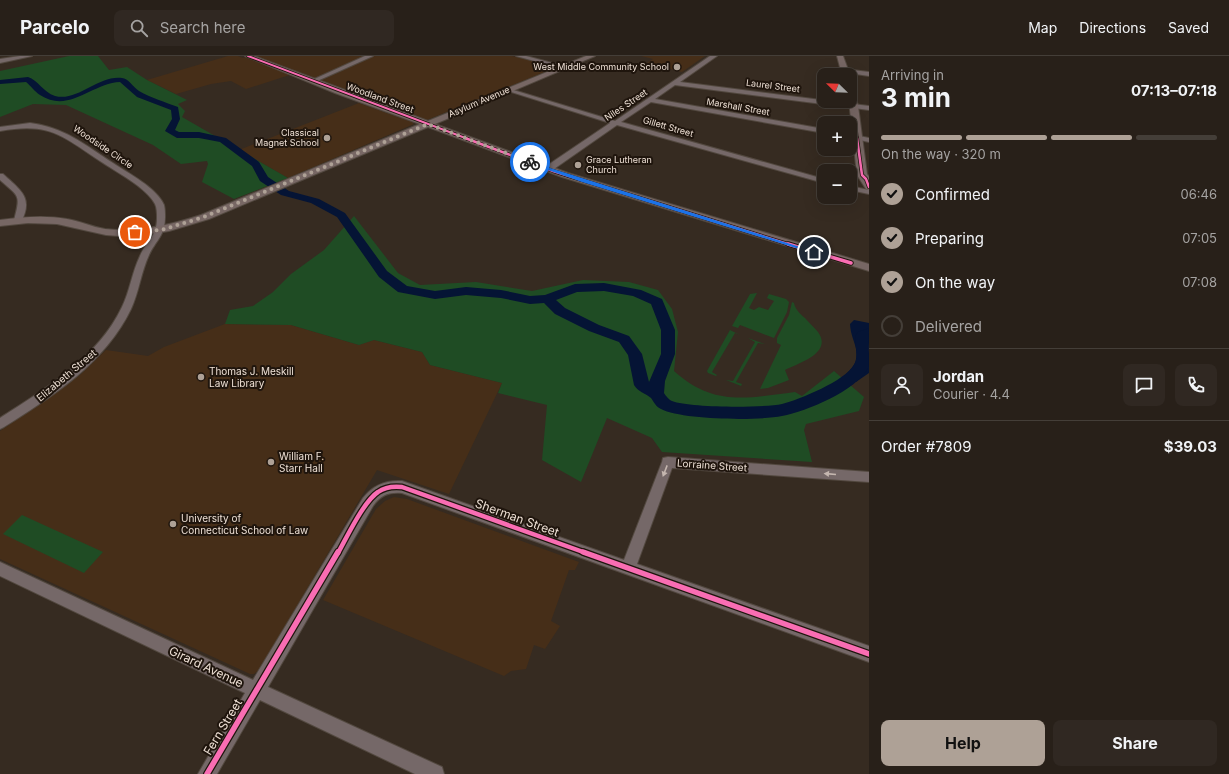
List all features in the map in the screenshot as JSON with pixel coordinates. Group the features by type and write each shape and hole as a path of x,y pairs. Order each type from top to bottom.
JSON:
{"main road":[{"name":"Woodland Street","path":"248,56 548,169 869,268"},
{"name":"Asylum Avenue","path":"0,223 18,220 60,221 77,224 93,230 113,232 161,230 200,218 592,56"},
{"path":"840,56 844,68"},
{"path":"857,148 869,188"},
{"path":"865,176 859,178 862,187 869,192"}],"street":[{"path":"0,61 29,56"},
{"path":"313,81 370,56"},
{"path":"519,56 564,67"},
{"name":"Niles Street","path":"548,169 714,56"},
{"path":"857,74 869,74"},
{"name":"Laurel Street","path":"674,83 817,101"},
{"name":"Gillett Street","path":"508,90 615,123 817,178"},
{"name":"Marshall Street","path":"650,100 817,130"},
{"name":"Laurel Street","path":"857,106 869,108"},
{"name":"Woodside Circle","path":"0,129 21,126 43,127 66,134 139,184 156,199 159,205 161,230"},
{"path":"857,138 869,140"},
{"path":"0,176 20,194 23,202 18,220"},
{"path":"857,189 869,192"},
{"name":"Elizabeth Street","path":"0,424 67,377 90,357 109,336 123,317 144,257 150,245 159,236 161,230"},
{"name":"Lorraine Street","path":"628,568 668,462 869,477"},
{"name":"Sherman Street","path":"256,691 368,502 376,493 385,488 402,487 869,654"},
{"name":"Girard Avenue","path":"0,569 256,691 435,774"},
{"name":"Fern Street","path":"207,774 256,691"}],"shaded area":[{"path":"228,56 238,56 243,58 250,56 512,56 557,67 427,120 299,72 246,89 231,81 211,84 176,94 147,80"},
{"name":"West Middle Community School","path":"641,56 705,56 682,72 647,63 653,59"},
{"name":"Classical Magnet School","path":"359,103 414,124 288,178 239,150"},
{"name":"University of Connecticut School of Law","path":"225,324 291,325 359,345 374,340 422,352 430,365 502,383 449,494 377,470 259,670 254,674 250,674 0,559 0,431 63,388 81,374 106,350 148,356 164,347"},
{"path":"394,497 407,499 579,562 575,570 569,570 551,621 560,626 545,649 534,645 526,669 511,671 504,676 323,600 376,509 385,501"}],"green space":[{"path":"69,56 98,56 109,70 127,67 147,80 187,100 178,104 185,111 182,117 288,178 234,199 202,182 208,164 207,161 181,164 153,145 66,105 33,104 0,117 0,71"},
{"path":"354,216 398,273 420,285 476,282 532,291 583,280 629,282 658,290 672,309 678,332 674,371 689,382 703,390 717,395 732,397 761,396 795,392 802,396 834,371 864,397 859,411 806,424 804,430 812,462 662,452 652,438 607,418 581,482 542,460 547,405 498,393 502,383 430,365 422,352 374,340 359,345 291,325 225,324 230,310 253,306 273,292 291,274 324,250"},
{"path":"757,293 749,308 754,310 759,307 768,310 774,301 767,298 769,294 786,299 789,302 787,312 774,338 740,325 738,328 732,326 750,294"},
{"path":"792,302 798,311 818,332 821,339 821,346 818,351 806,360 785,370 789,380 768,388 760,389 781,345 777,343 777,338 789,315"},
{"path":"730,330 740,335 735,333 712,372 717,375 708,373 707,371"},
{"path":"748,338 765,344 758,343 736,382 742,384 741,386 726,380 733,381 755,342"},
{"path":"22,515 103,552 84,573 3,534"}],"water":[{"path":"854,320 869,323 869,343 867,347 869,353 869,373 856,382 846,374 856,361 857,355 850,324"}],"waterway":[{"path":"0,82 28,79 44,94 54,98 65,99 104,83 113,80 122,80 140,95 175,109 176,119 170,131 177,135 199,135 223,140 256,164 264,179 285,193 315,201 341,215 383,274 403,289 435,295 466,291 501,294 530,300 547,299"},
{"path":"547,299 575,288 604,287 636,293 657,302 668,330 668,354 657,381 656,394"},
{"path":"547,299 560,311 594,328 624,339 635,354 642,385 656,394"},
{"path":"656,394 666,405 687,410 758,412 790,408 834,389 853,376 862,366 863,335 869,333"}],"cycle path":[{"path":"248,56 553,171 851,263"},
{"path":"857,136 862,175 866,179 869,187"},
{"path":"207,774 368,502 378,491 391,487 402,487 869,654"}],"way so far":[{"path":"135,232 161,230 204,217 428,124 530,162"}],"place":[{"name":"West Middle Community School","path":"677,67"},
{"name":"Classical Magnet School","path":"327,138"},
{"name":"Grace Lutheran Church","path":"578,165"},
{"name":"Thomas J. Meskill Law Library","path":"201,377"},
{"name":"William F. Starr Hall","path":"271,462"},
{"name":"University of Connecticut School of Law","path":"173,524"}],"route":[{"path":"530,162 584,181 814,252"}]}
